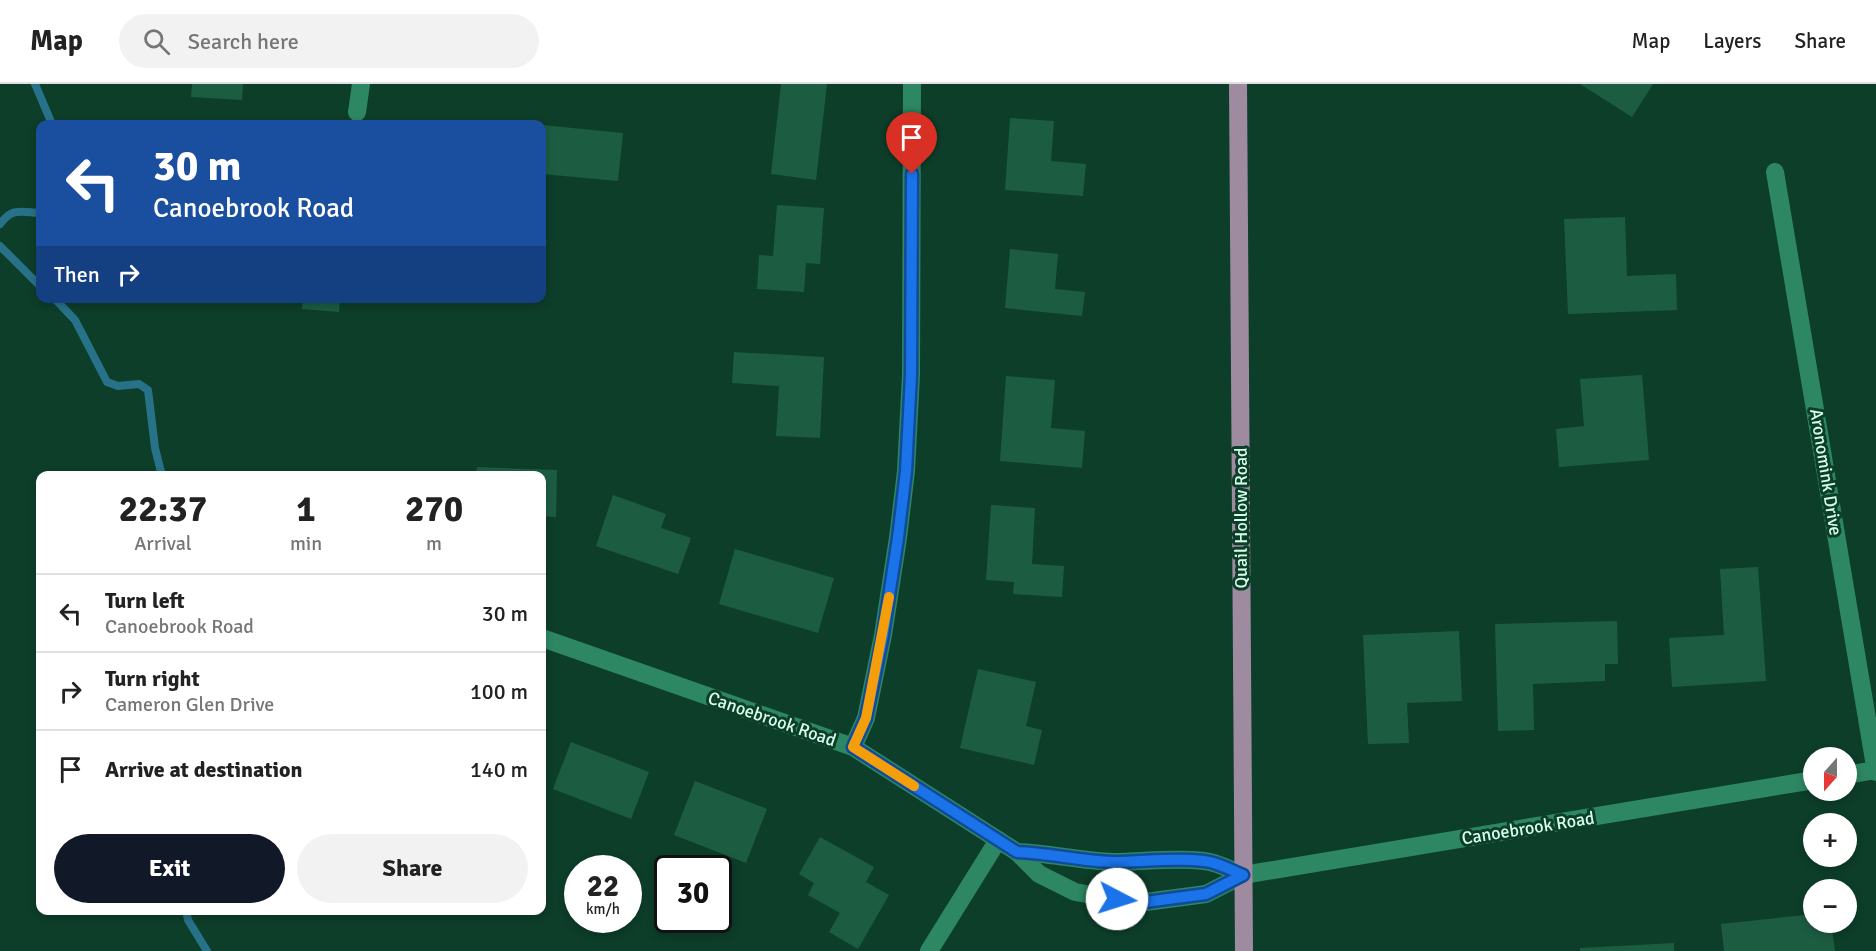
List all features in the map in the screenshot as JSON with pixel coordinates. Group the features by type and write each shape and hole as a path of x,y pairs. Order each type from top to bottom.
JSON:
{"main road":[{"name":"Quail Hollow Road","path":"1238,84 1244,951"}],"street":[{"path":"357,112 361,84"},
{"path":"853,747 866,718 883,635 906,471 911,375 912,84"},
{"name":"Aronomink Drive","path":"1774,172 1876,771"},
{"name":"Canoebrook Road","path":"546,639 853,747 1017,852 1039,874 1075,892 1138,903 1206,894 1243,875 1803,782"},
{"path":"1857,774 1876,771"},
{"path":"929,951 998,840"},
{"name":"Canoebrook Road","path":"1017,852 1113,862 1166,859 1206,861 1243,875"}],"building":[{"path":"192,84 243,84 242,100 191,97"},
{"path":"781,84 827,84 816,180 771,174"},
{"path":"1580,84 1653,84 1632,117"},
{"path":"1010,118 1054,121 1051,161 1086,164 1083,196 1005,190"},
{"path":"546,125 623,133 618,181 546,174"},
{"path":"777,205 824,208 820,264 806,263 804,292 757,289 759,255 773,256"},
{"path":"1625,217 1627,276 1676,274 1677,310 1568,314 1564,219"},
{"path":"1010,249 1058,254 1055,289 1085,292 1082,316 1005,308"},
{"path":"303,303 340,303 339,312 302,309"},
{"path":"734,352 824,357 820,438 776,436 779,386 732,383"},
{"path":"1642,375 1649,460 1559,467 1556,429 1584,426 1580,379"},
{"path":"1006,376 1055,380 1051,428 1085,431 1082,468 1000,461"},
{"path":"477,467 557,470 556,517 546,516 546,471 477,471"},
{"path":"613,495 666,514 661,528 691,538 678,574 596,546"},
{"path":"991,505 1035,508 1032,564 1064,566 1062,597 1013,594 1014,582 986,580"},
{"path":"735,549 834,578 818,633 719,604"},
{"path":"1758,567 1766,681 1672,687 1669,638 1724,635 1720,569"},
{"path":"1617,621 1618,664 1605,664 1605,681 1533,684 1534,730 1498,731 1495,624"},
{"path":"1459,631 1462,701 1407,703 1409,743 1368,744 1363,635"},
{"path":"978,669 1036,682 1026,726 1042,730 1034,765 960,748"},
{"path":"571,742 649,772 631,819 553,789"},
{"path":"695,781 767,809 746,863 732,858 732,855 725,855 674,835"},
{"path":"820,837 874,867 866,882 889,895 858,949 829,932 840,913 808,895 814,883 799,874"},
{"path":"1803,915 1803,933 1833,933 1835,951 1724,951 1721,924"},
{"path":"1674,943 1674,951 1580,951 1580,948"}],"waterway":[{"path":"35,84 50,120"},
{"path":"0,224 13,213 36,213"},
{"path":"0,246 36,282"},
{"path":"59,303 75,320 107,382 118,386 139,384 148,390 155,448 161,471"},
{"path":"187,915 207,951"}],"slow traffic":[{"path":"889,597 866,718 853,747 914,786"}],"route":[{"path":"912,174 911,375 906,471 883,635 866,718 853,747 1017,852 1113,862 1166,859 1206,861 1243,875 1206,894 1138,903 1117,899"}]}
